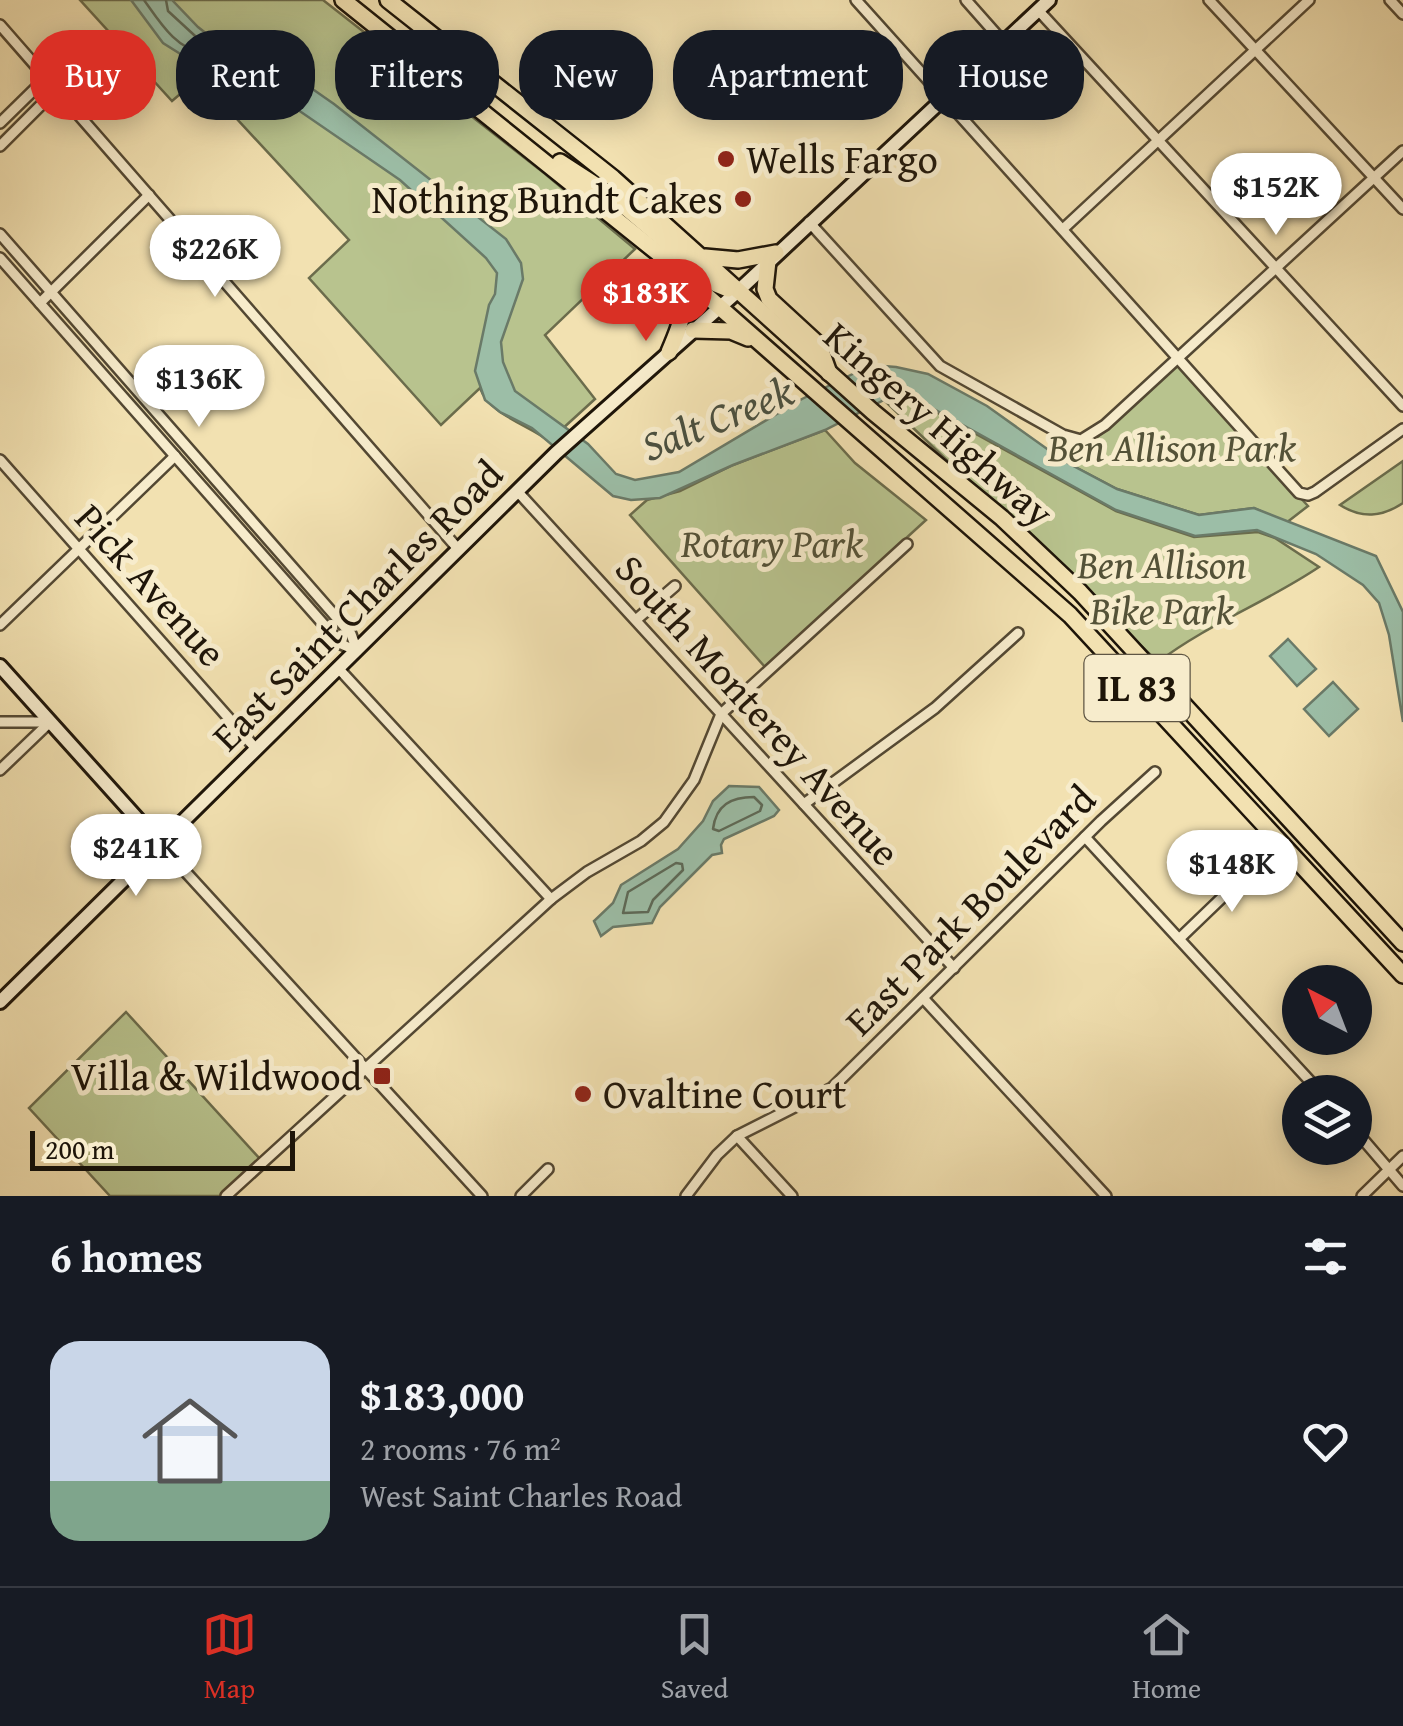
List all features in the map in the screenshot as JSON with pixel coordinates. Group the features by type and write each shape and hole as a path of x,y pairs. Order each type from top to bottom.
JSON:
{"highway":[{"name":"Kingery Highway","path":"343,0 664,258 1070,615 1403,975"},
{"name":"Kingery Highway","path":"388,0 598,166 873,412 1002,518 1080,592 1403,943"},
{"path":"524,143 601,188 716,284 736,292"},
{"path":"705,258 772,257 766,289 769,299 819,346 832,376"},
{"path":"664,258 684,301 680,327 669,352"},
{"path":"693,330 731,331 763,345"}],"main road":[{"name":"East Saint Charles Road","path":"1017,30 1049,0"},
{"name":"East Saint Charles Road","path":"0,1002 556,453 923,117"},
{"path":"0,666 161,845"}],"street":[{"path":"856,0 923,75"},
{"path":"966,0 993,30"},
{"path":"1209,0 1403,210"},
{"path":"1062,229 1309,0"},
{"path":"1390,0 1403,14"},
{"path":"1038,10 1403,406"},
{"path":"0,25 30,60"},
{"path":"0,123 30,94"},
{"path":"0,146 30,116"},
{"path":"83,120 459,550"},
{"path":"963,120 1304,496 1322,488 1403,429"},
{"path":"809,222 940,366 1074,440 1082,440 1097,432 1403,151"},
{"path":"40,303 149,195"},
{"path":"0,234 352,634 357,651"},
{"path":"0,258 341,644 357,651"},
{"path":"0,625 175,456"},
{"name":"Pick Avenue","path":"0,460 257,750"},
{"name":"South Monterey Avenue","path":"518,492 954,968"},
{"path":"226,1196 551,899 664,822 694,780 721,714 908,544"},
{"path":"637,618 674,586"},
{"path":"804,804 935,708 1018,633"},
{"path":"339,668 551,899"},
{"path":"0,722 50,722"},
{"path":"0,770 50,722"},
{"name":"East Park Boulevard","path":"686,1196 737,1136 832,1088 1155,772"},
{"path":"1085,837 1304,1075"},
{"path":"161,845 482,1196"},
{"path":"1179,939 1258,864"},
{"path":"923,998 1106,1196"},
{"path":"737,1136 792,1196"},
{"path":"1372,1150 1403,1186"},
{"path":"1362,1196 1403,1156"},
{"path":"521,1196 548,1169"}],"green space":[{"path":"80,0 323,0 361,30 335,30 335,120 476,120 635,249 545,335 595,399 549,441 500,412 480,388 441,425 309,278 349,240 238,120 315,120 315,30 176,30 176,98 172,101 156,83 156,30 107,30"},
{"name":"Ben Allison Park","path":"1178,366 1308,506 1286,523 1254,508 1199,515 1117,489 1064,461 1108,429"},
{"name":"Ben Allison Bike Park","path":"914,400 1116,511 1194,537 1258,532 1275,538 1319,567 1158,662 886,402"},
{"name":"Rotary Park","path":"825,430 855,463 926,520 765,667 630,515 647,500 680,491 733,465"},
{"path":"1403,461 1403,503 1372,514 1356,513 1340,505"},
{"path":"126,1012 260,1159 220,1196 110,1196 29,1108"}],"water":[{"path":"131,0 172,0 202,30 176,30 176,51 153,30"},
{"path":"315,91 335,105 335,120 354,120 506,239 521,263 523,279 501,342 503,362 515,391 588,444 616,474 635,480 679,472 802,399 871,365 928,374 987,406 1064,461 1117,489 1199,515 1254,508 1376,556 1403,612 1403,722 1389,635 1379,603 1363,585 1316,554 1257,530 1195,536 1116,510 914,398 884,400 825,430 660,498 631,500 613,496 532,428 485,400 475,371 497,273 486,258 400,180 313,120"},
{"path":"1288,639 1316,669 1297,686 1270,656"},
{"path":"1333,682 1358,709 1329,736 1304,709"},
{"path":"729,786 759,787 779,810 724,839 722,853 712,855 660,907 652,923 613,927 601,936 594,921 613,903 621,885 678,849"}],"place":[{"name":"Wells Fargo","path":"726,159"},
{"name":"Nothing Bundt Cakes","path":"743,199"},
{"name":"Villa & Wildwood","path":"382,1076"},
{"name":"Ovaltine Court","path":"583,1094"}],"water label":[{"name":"Salt Creek","path":"717,418"}]}
